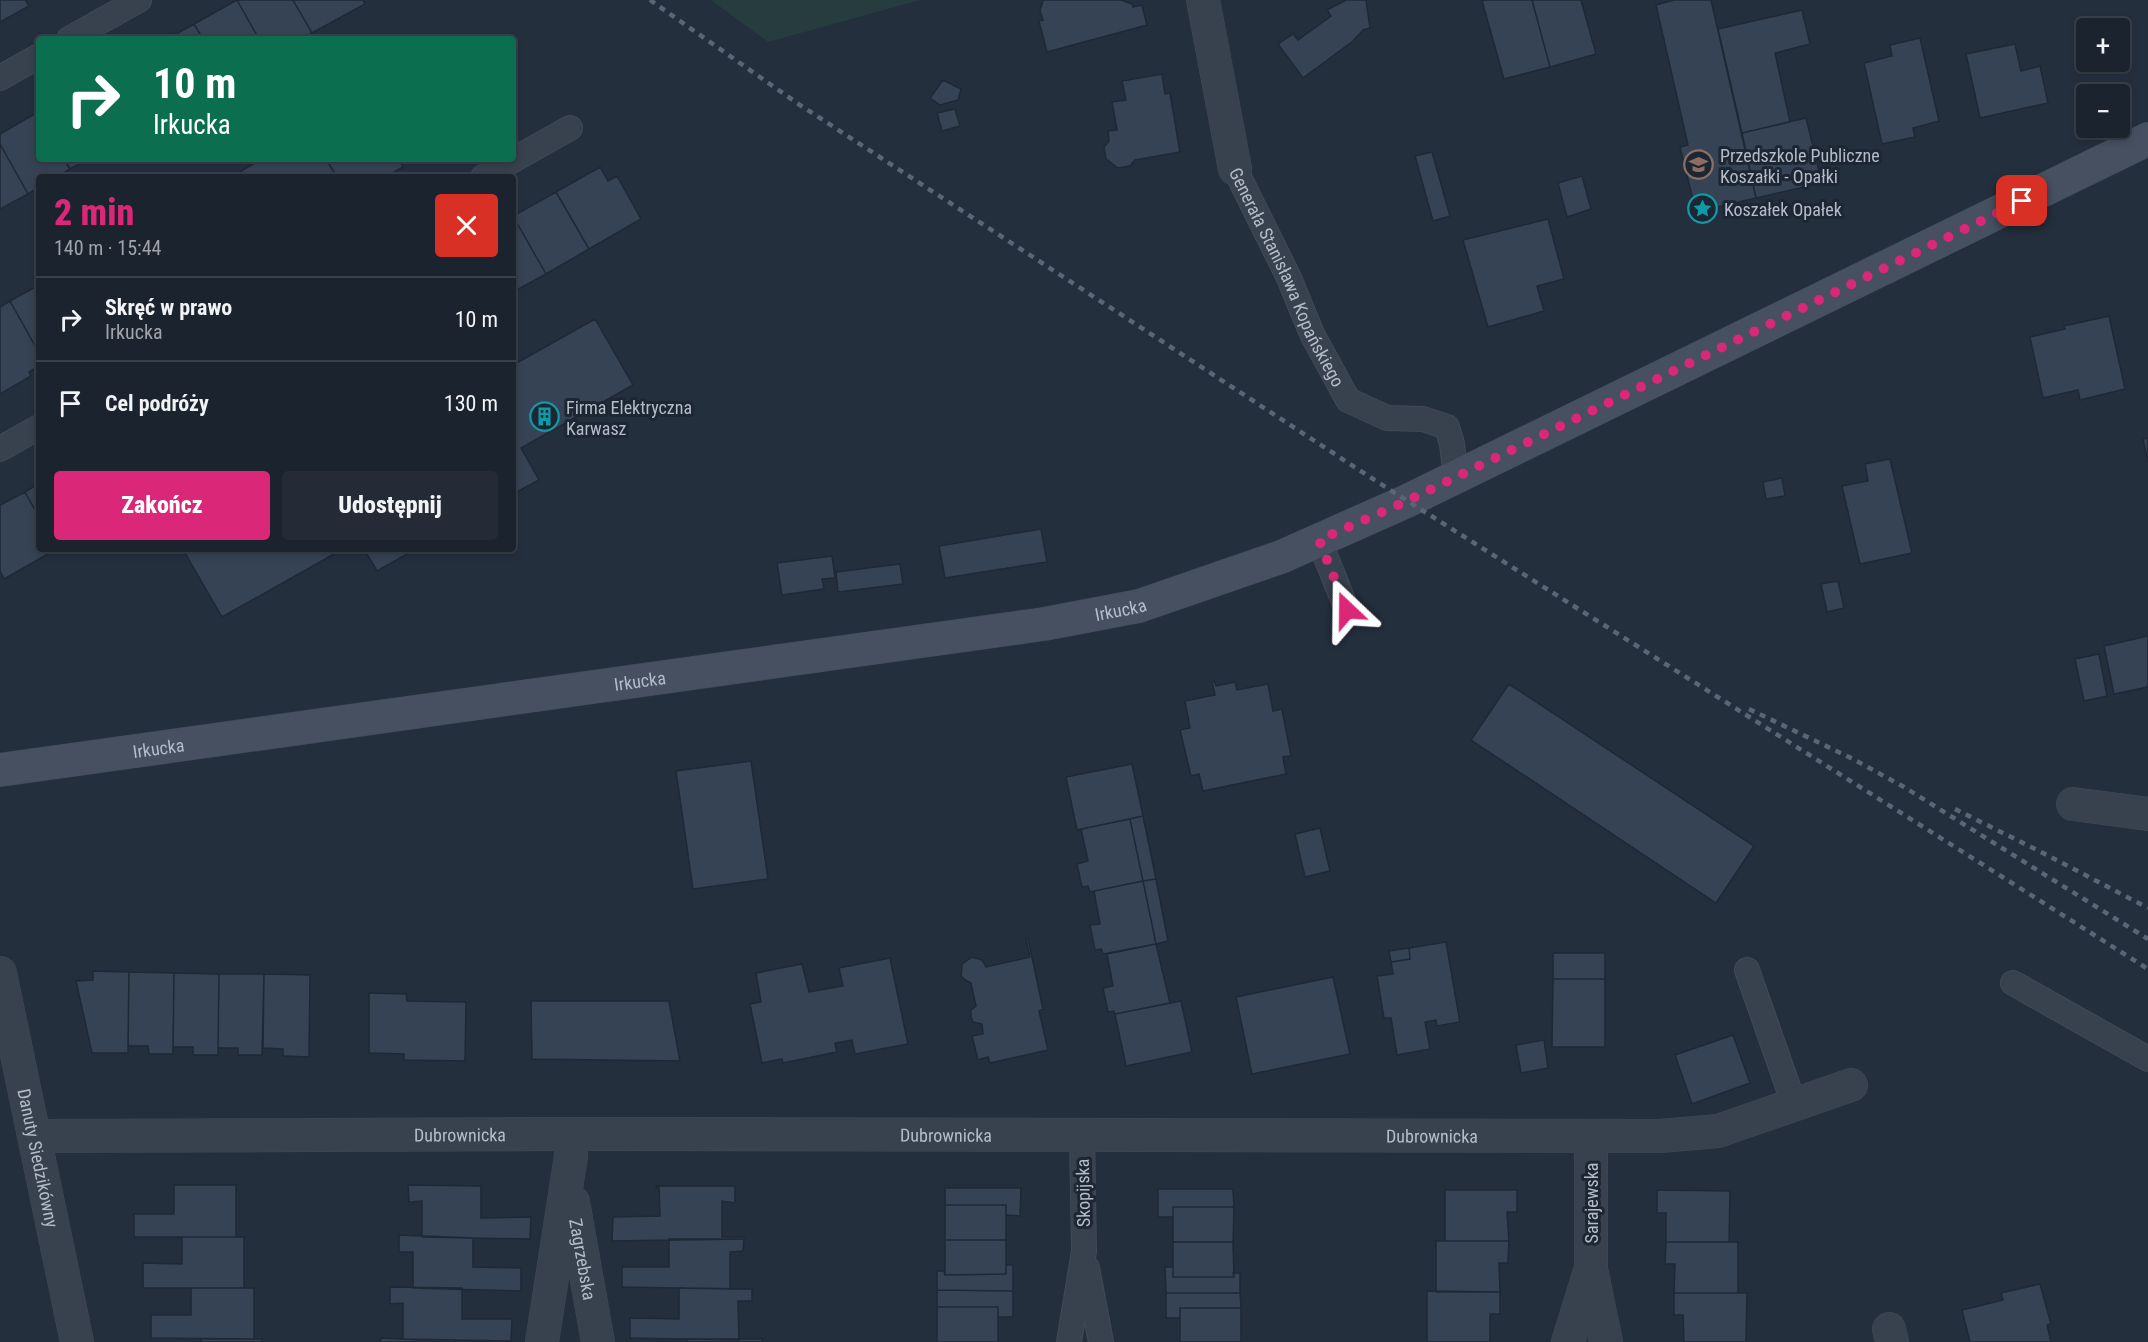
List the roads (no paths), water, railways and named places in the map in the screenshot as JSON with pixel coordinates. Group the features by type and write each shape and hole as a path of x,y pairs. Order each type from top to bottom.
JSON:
{"street":[{"name":"Generała Stanisława Kopańskiego","path":"1203,0 1235,169"},
{"name":"Irkucka","path":"0,770 1044,624 1139,606 1281,557 1407,501 2148,139"},
{"path":"2073,804 2148,814"},
{"name":"Danuty Siedzikówny","path":"0,973 77,1342"},
{"name":"Dubrownicka","path":"33,1136 571,1134 1660,1136 1718,1131 1851,1085"},
{"name":"Zagrzebska","path":"542,1342 568,1177 571,1134"},
{"name":"Sarajewska","path":"1591,1136 1591,1269 1606,1342"},
{"name":"Zagrzebska","path":"568,1177 598,1342"},
{"name":"Sarajewska","path":"1568,1342 1591,1269"}],"lane":[{"path":"74,36 139,0"},
{"path":"0,78 36,58"},
{"path":"516,158 570,128"},
{"path":"488,174 510,162"},
{"name":"Generała Stanisława Kopańskiego","path":"1235,169 1289,278 1312,334 1348,400 1387,418 1424,419 1447,427 1452,444 1456,477"},
{"path":"0,449 36,429"},
{"path":"1319,540 1347,610"},
{"path":"1747,970 1794,1104"},
{"path":"2013,983 2148,1059"},
{"name":"Skopijska","path":"1082,1136 1084,1251 1101,1342"},
{"name":"Skopijska","path":"1069,1342 1084,1251"}],"railway":[{"path":"650,0 797,103 1376,481 2148,969"},
{"path":"1749,709 1853,759 1904,787 2148,939"},
{"path":"1955,809 2148,908"}],"place":[{"name":"Przedszkole Publiczne Koszałki - Opałki","path":"1699,165"},
{"name":"Koszałek Opałek","path":"1703,209"},
{"name":"Firma Elektryczna Karwasz","path":"545,417"}]}
